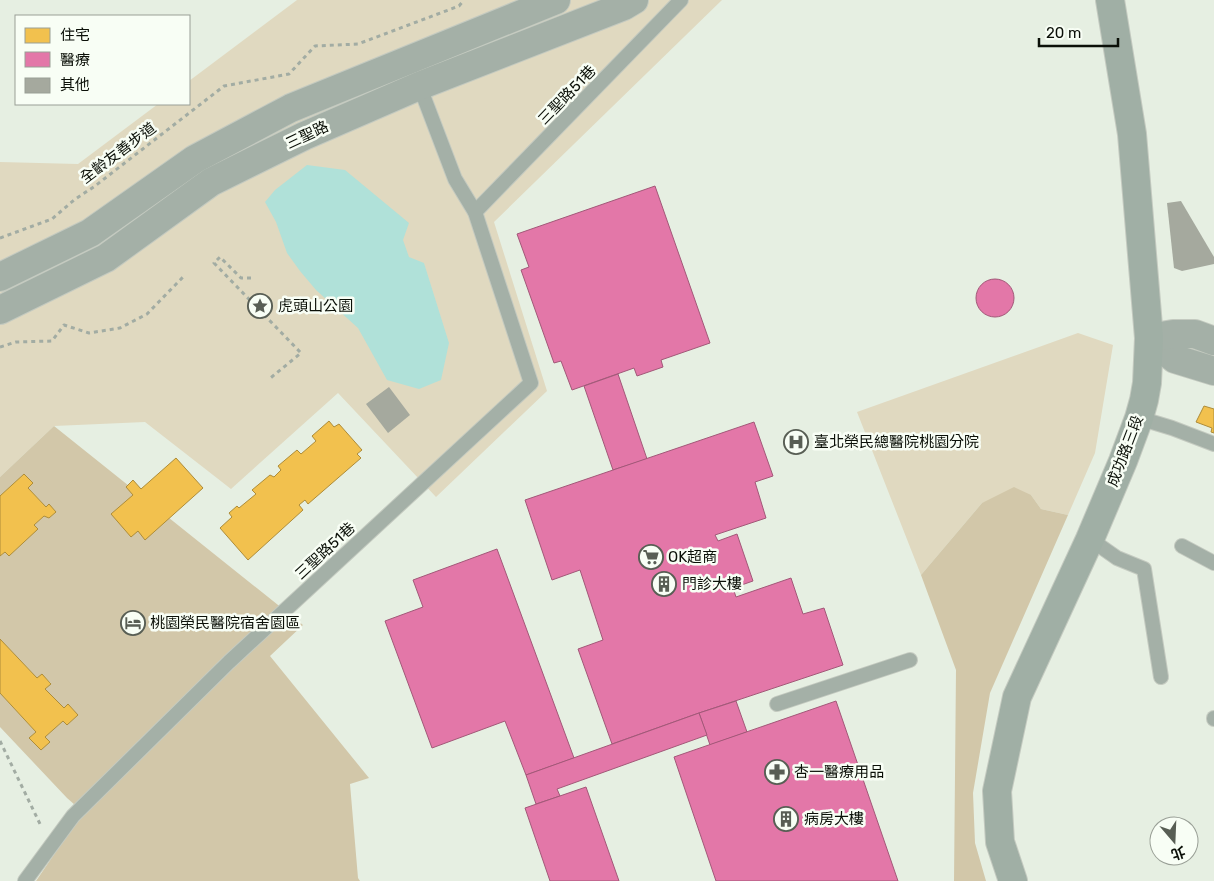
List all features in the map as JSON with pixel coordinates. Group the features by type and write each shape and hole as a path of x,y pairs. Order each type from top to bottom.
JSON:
{"street":[{"name":"三聖路","path":"0,277 90,233 195,159 291,108 556,0"},
{"name":"三聖路","path":"0,310 106,258 211,182 304,136 419,86 624,6 634,0"},
{"name":"成功路三段","path":"1013,881 1000,842 997,791 1017,697 1090,540 1123,461 1138,418 1147,383 1149,338 1132,134 1110,0"},
{"path":"1149,338 1173,334 1195,334 1214,341"},
{"path":"1149,338 1175,358 1214,370"}],"lane":[{"name":"三聖路51巷","path":"476,212 681,0"},
{"name":"三聖路51巷","path":"25,881 73,816 229,662 532,383 476,212 456,179 410,61"},
{"path":"1138,418 1172,428 1214,444"},
{"path":"1090,540 1117,558 1144,569 1161,677"},
{"path":"1182,546 1214,563"},
{"path":"777,704 910,660"}],"path":[{"name":"全齡友善步道","path":"0,238 52,219 74,200 95,186 224,86 289,74 315,46 358,44 459,6 464,0"},
{"path":"251,278 241,278 220,256 214,263 301,353 268,380"},
{"path":"0,347 16,342 52,341 64,325 89,333 120,328 147,314 184,277"},
{"path":"0,741 44,831"}],"shaded area":[{"name":"虎頭山公園","path":"297,0 722,0 494,222 547,391 436,497 338,393 231,489 145,422 54,426 0,477 0,162 78,164 157,105 190,105 190,80"},
{"path":"1078,333 1113,345 1095,453 1068,515 1041,509 1031,495 982,503 921,575 857,412"},
{"path":"54,426 303,625 270,656 369,778 350,784 358,878 360,881 36,881 83,812 67,798 0,727 0,693 36,732 29,738 50,742 45,737 63,721 67,725 78,715 68,704 64,708 45,689 51,683 42,675 37,678 0,639 0,556 5,552 9,556 37,529 34,525 44,516 49,518 56,512 49,505 46,507 28,488 33,483 24,474 0,496 0,477"},
{"path":"1014,487 1031,495 1041,509 1068,515 990,693 973,793 975,843 986,881 954,881 956,670 921,575 982,503"}],"water":[{"path":"307,165 345,170 409,223 403,240 409,257 424,263 449,343 441,380 419,389 387,380 358,328 316,290 287,253 276,222 265,202 275,190"}],"building: 住宅":[{"path":"1204,406 1214,409 1214,433 1211,432 1212,428 1196,422"},
{"path":"329,421 334,427 339,424 362,450 357,454 361,458 308,504 305,500 299,505 303,510 248,560 220,528 232,517 229,513 237,506 239,508 256,494 252,490 270,475 274,477 281,470 278,466 297,450 301,454 316,441 312,436"},
{"path":"176,458 203,488 145,540 138,531 131,537 111,514 133,495 126,487 133,480 141,489"},
{"path":"24,474 33,483 28,488 46,507 49,504 56,512 49,518 44,516 34,525 38,529 9,556 5,552 0,556 0,496"},
{"path":"0,639 37,678 42,674 51,684 45,689 64,708 68,704 78,715 67,725 63,721 45,737 50,742 41,750 29,738 36,732 0,693"}],"building: 醫療":[{"path":"655,186 710,343 661,360 663,367 637,376 634,368 572,390 561,361 554,363 521,270 529,267 517,234"},
{"path":"995,279 1009,284 1014,298 1009,312 995,317 981,312 976,298 981,284"},
{"path":"618,374 647,459 613,470 584,386"},
{"name":"門診大樓","path":"754,422 773,476 755,482 766,518 715,535 718,541 737,534 753,581 733,588 736,597 791,578 803,614 824,608 843,665 612,744 578,649 603,640 580,570 552,580 525,500"},
{"path":"497,549 574,758 526,775 505,721 432,748 385,621 423,607 413,580"},
{"path":"736,701 747,732 710,745 699,713"},
{"name":"病房大樓","path":"836,701 898,881 716,881 674,757"},
{"path":"699,713 707,735 557,789 560,796 536,804 526,775"},
{"path":"586,787 619,881 550,881 525,808"}],"building: 其他":[{"path":"1181,201 1214,257 1214,264 1182,271 1174,268 1167,203"},
{"path":"389,387 410,415 388,433 366,404"}],"place":[{"name":"虎頭山公園","path":"260,306"},
{"name":"臺北榮民總醫院桃園分院","path":"796,442"},
{"name":"OK超商","path":"651,557"},
{"name":"門診大樓","path":"664,584"},
{"name":"桃園榮民醫院宿舍園區","path":"133,623"},
{"name":"杏一醫療用品","path":"777,772"},
{"name":"病房大樓","path":"786,819"}]}
